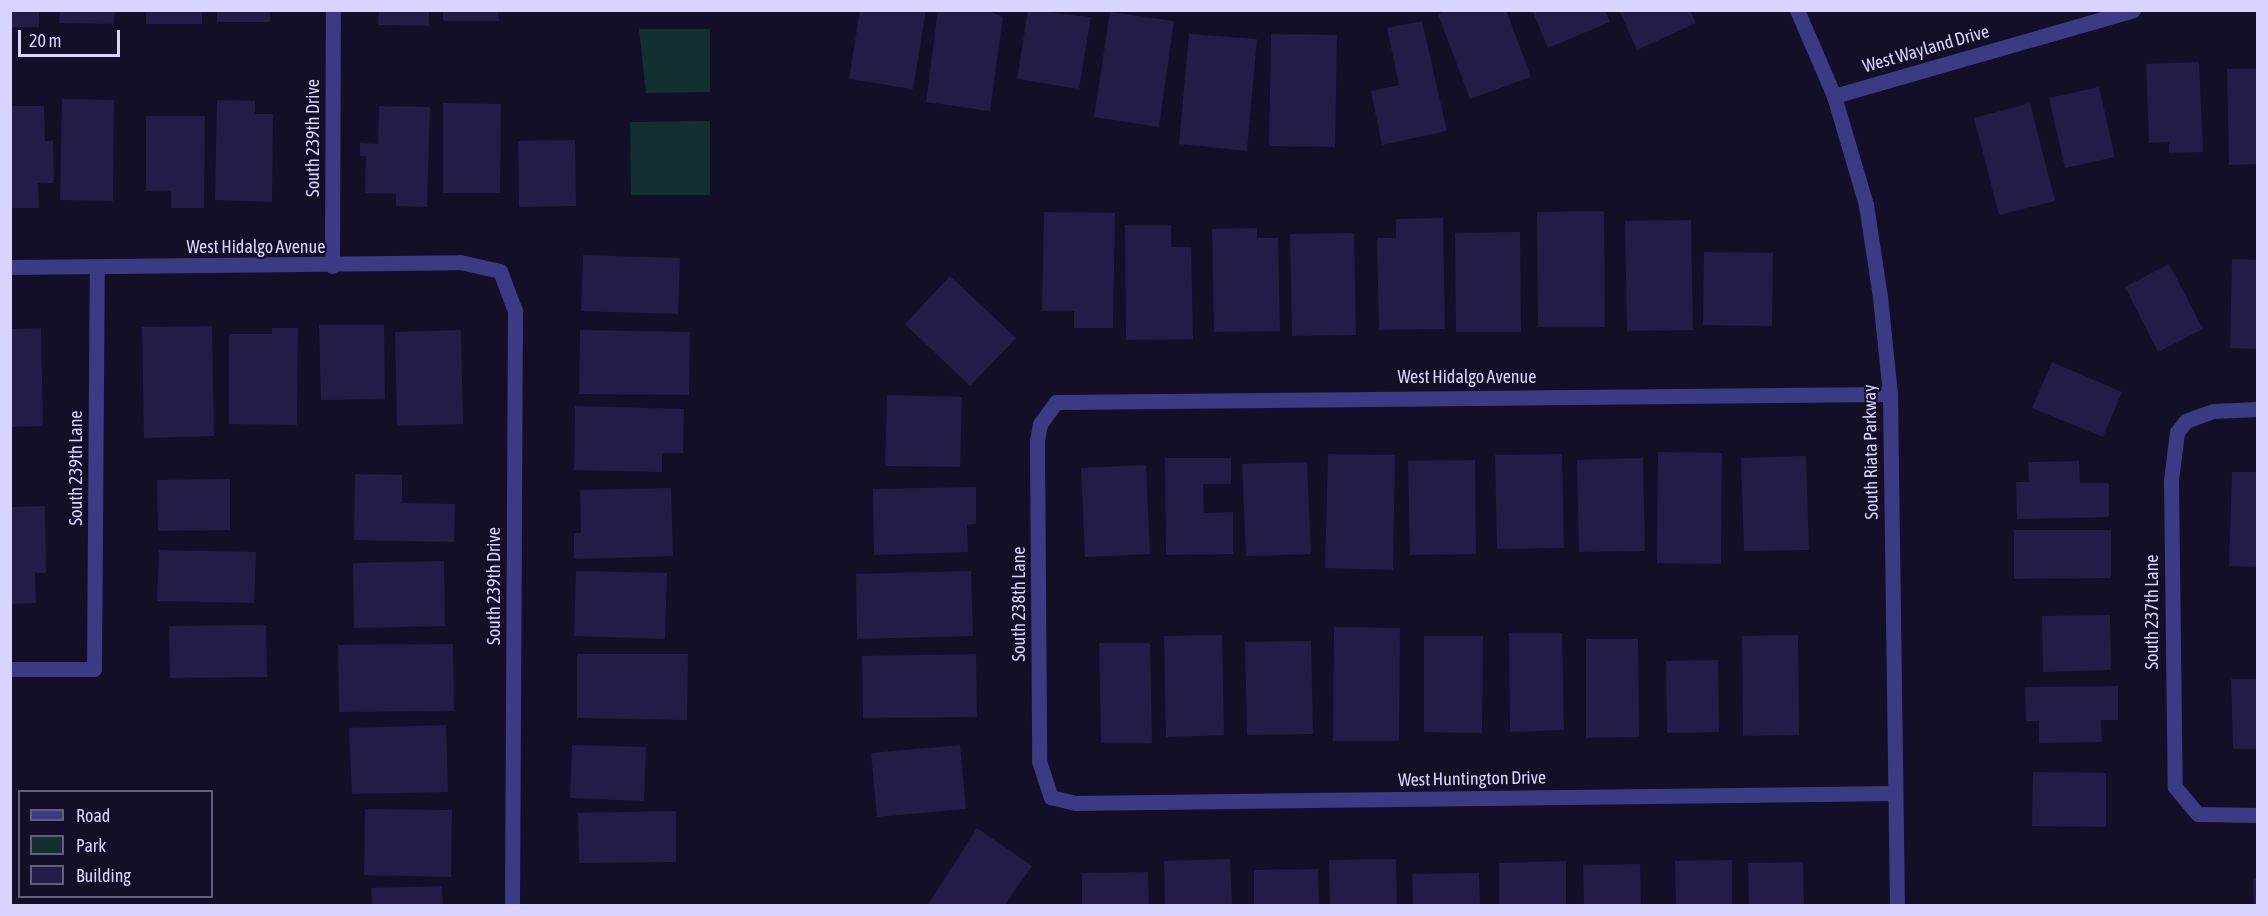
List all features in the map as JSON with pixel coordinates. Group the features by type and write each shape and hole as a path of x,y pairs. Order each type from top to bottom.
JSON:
{"street":[{"name":"South 239th Drive","path":"332,266 333,10"},
{"name":"South Riata Parkway","path":"1797,10 1834,96 1866,206 1890,394 1897,906"},
{"name":"West Wayland Drive","path":"1834,96 2133,10"},
{"name":"West Hidalgo Avenue","path":"10,267 332,266 460,262 500,271"},
{"name":"South 239th Lane","path":"10,669 94,669 97,267"},
{"name":"South 239th Drive","path":"500,271 515,312 512,906"},
{"name":"West Hidalgo Avenue","path":"1047,411 1071,398 1890,394"},
{"name":"South 237th Lane","path":"2258,409 2213,411 2186,421 2176,432 2171,481 2172,763 2175,787 2185,804 2198,814 2258,815"},
{"name":"South 238th Lane","path":"1047,411 1037,441 1039,761 1051,797"},
{"name":"West Huntington Drive","path":"1051,797 1075,804 1895,793"}],"green space":[{"path":"639,29 710,29 710,92 646,93"},
{"path":"710,121 710,195 631,195 630,122"}],"building":[{"path":"10,10 39,10 39,27 10,27"},
{"path":"60,10 115,10 114,24 59,23"},
{"path":"146,10 202,10 202,24 146,24"},
{"path":"217,10 270,10 270,22 217,22"},
{"path":"379,10 429,10 429,26 378,25"},
{"path":"443,10 498,10 499,21 443,21"},
{"path":"860,10 926,10 913,89 849,79"},
{"path":"938,10 985,10 1003,17 990,111 926,102"},
{"path":"1028,10 1091,17 1079,89 1017,79"},
{"path":"1447,10 1506,10 1531,77 1470,99 1438,14"},
{"path":"1532,10 1605,10 1610,22 1548,48"},
{"path":"1619,10 1690,10 1696,23 1637,50"},
{"path":"1110,12 1174,21 1159,127 1094,117"},
{"path":"1422,21 1447,131 1382,145 1371,91 1399,85 1387,28"},
{"path":"1189,34 1257,39 1247,151 1179,144"},
{"path":"1271,34 1337,35 1335,147 1269,146"},
{"path":"2199,62 2203,152 2169,153 2169,142 2149,143 2146,64"},
{"path":"2227,69 2258,69 2258,164 2229,165"},
{"path":"2099,87 2115,157 2065,168 2049,98"},
{"path":"62,99 114,100 113,201 60,200"},
{"path":"217,100 255,101 255,114 273,114 272,202 215,200"},
{"path":"443,103 501,104 500,193 443,193"},
{"path":"2030,103 2055,201 1999,215 1974,118"},
{"path":"10,106 44,106 45,141 53,141 54,183 38,183 39,208 10,208"},
{"path":"379,106 430,107 427,207 396,206 396,194 365,193 366,156 360,156 360,143 378,144"},
{"path":"146,116 205,116 204,208 171,208 171,191 146,191"},
{"path":"575,140 576,206 519,207 518,141"},
{"path":"1604,211 1605,327 1538,327 1537,212"},
{"path":"1044,212 1115,213 1113,328 1074,328 1074,311 1042,311"},
{"path":"1443,218 1445,329 1379,330 1377,238 1396,238 1396,219"},
{"path":"1691,220 1693,330 1627,331 1625,221"},
{"path":"1125,225 1171,225 1171,247 1191,247 1193,339 1126,340"},
{"path":"1257,228 1257,238 1278,238 1280,331 1214,332 1212,229"},
{"path":"1520,232 1521,332 1456,332 1455,233"},
{"path":"1354,233 1356,335 1292,336 1290,234"},
{"path":"1704,252 1773,253 1772,326 1703,325"},
{"path":"583,255 680,258 678,314 581,311"},
{"path":"2232,259 2258,260 2258,349 2230,348"},
{"path":"2169,264 2203,329 2158,352 2125,287"},
{"path":"950,276 1016,338 970,386 905,324"},
{"path":"319,325 384,325 385,399 321,400"},
{"path":"212,326 214,436 144,438 142,327"},
{"path":"41,328 43,426 10,427 10,329"},
{"path":"272,328 298,328 297,425 229,424 229,334 272,334"},
{"path":"461,330 463,424 397,426 395,332"},
{"path":"580,330 690,332 689,395 579,394"},
{"path":"2052,362 2122,392 2103,437 2032,408"},
{"path":"887,395 962,397 960,467 885,466"},
{"path":"575,406 684,409 683,453 662,453 662,472 574,470"},
{"path":"1658,452 1722,453 1721,564 1657,563"},
{"path":"1328,454 1395,455 1393,570 1325,568"},
{"path":"1562,454 1564,548 1497,549 1495,455"},
{"path":"1806,456 1809,550 1744,551 1741,458"},
{"path":"1165,458 1231,458 1231,484 1203,484 1204,513 1233,512 1233,554 1166,555"},
{"path":"1643,458 1645,551 1579,552 1577,460"},
{"path":"1475,460 1476,554 1410,555 1408,461"},
{"path":"2079,461 2080,483 2109,483 2109,517 2017,519 2016,482 2029,482 2028,462"},
{"path":"1307,462 1311,554 1246,556 1242,464"},
{"path":"1146,465 1150,554 1085,557 1081,468"},
{"path":"2232,472 2258,472 2258,567 2229,566"},
{"path":"355,474 402,475 402,503 455,504 454,542 354,540"},
{"path":"230,479 230,530 158,531 157,480"},
{"path":"976,487 976,524 967,525 968,552 874,555 873,489"},
{"path":"671,488 673,556 574,559 574,533 581,533 580,490"},
{"path":"45,506 46,573 35,573 36,603 10,604 10,507"},
{"path":"2014,530 2111,530 2111,578 2014,579"},
{"path":"159,550 256,552 254,603 157,601"},
{"path":"444,561 445,626 354,628 353,563"},
{"path":"576,571 667,573 665,639 574,636"},
{"path":"971,571 973,636 857,639 856,574"},
{"path":"2110,615 2111,670 2043,672 2042,616"},
{"path":"266,625 267,677 170,678 169,626"},
{"path":"1334,627 1400,628 1399,741 1333,741"},
{"path":"1509,633 1562,633 1564,730 1510,732"},
{"path":"1222,635 1224,735 1166,737 1164,636"},
{"path":"1798,635 1799,735 1743,736 1742,636"},
{"path":"1424,636 1483,636 1482,733 1424,732"},
{"path":"1586,639 1638,639 1639,737 1586,738"},
{"path":"1311,641 1313,734 1247,735 1245,642"},
{"path":"1099,643 1150,643 1152,743 1101,743"},
{"path":"453,644 454,711 339,712 338,645"},
{"path":"577,654 688,654 687,720 577,718"},
{"path":"976,654 977,717 863,718 862,656"},
{"path":"1718,660 1719,732 1667,733 1666,661"},
{"path":"2231,679 2258,679 2258,749 2233,749"},
{"path":"2118,686 2118,720 2101,720 2102,742 2039,743 2039,721 2026,721 2025,687"},
{"path":"446,725 448,792 352,794 349,728"},
{"path":"572,745 646,747 644,801 570,798"},
{"path":"960,745 966,809 877,817 871,753"},
{"path":"2033,772 2106,773 2106,827 2032,826"},
{"path":"365,809 452,810 451,877 364,875"},
{"path":"676,811 676,862 579,863 578,813"},
{"path":"977,828 1032,866 1004,906 927,906"},
{"path":"1230,859 1232,906 1165,906 1164,861"},
{"path":"1396,859 1397,906 1330,906 1329,860"},
{"path":"1732,860 1732,906 1676,906 1675,861"},
{"path":"1566,861 1566,906 1499,906 1499,863"},
{"path":"1803,862 1804,906 1749,906 1748,863"},
{"path":"1640,864 1641,906 1584,906 1583,865"},
{"path":"1318,869 1319,906 1254,906 1254,870"},
{"path":"1148,872 1149,906 1082,906 1082,873"},
{"path":"1479,873 1480,906 1413,906 1412,874"},
{"path":"2253,878 2258,878 2258,906 2254,906"},
{"path":"442,886 443,906 372,906 371,888"}]}
